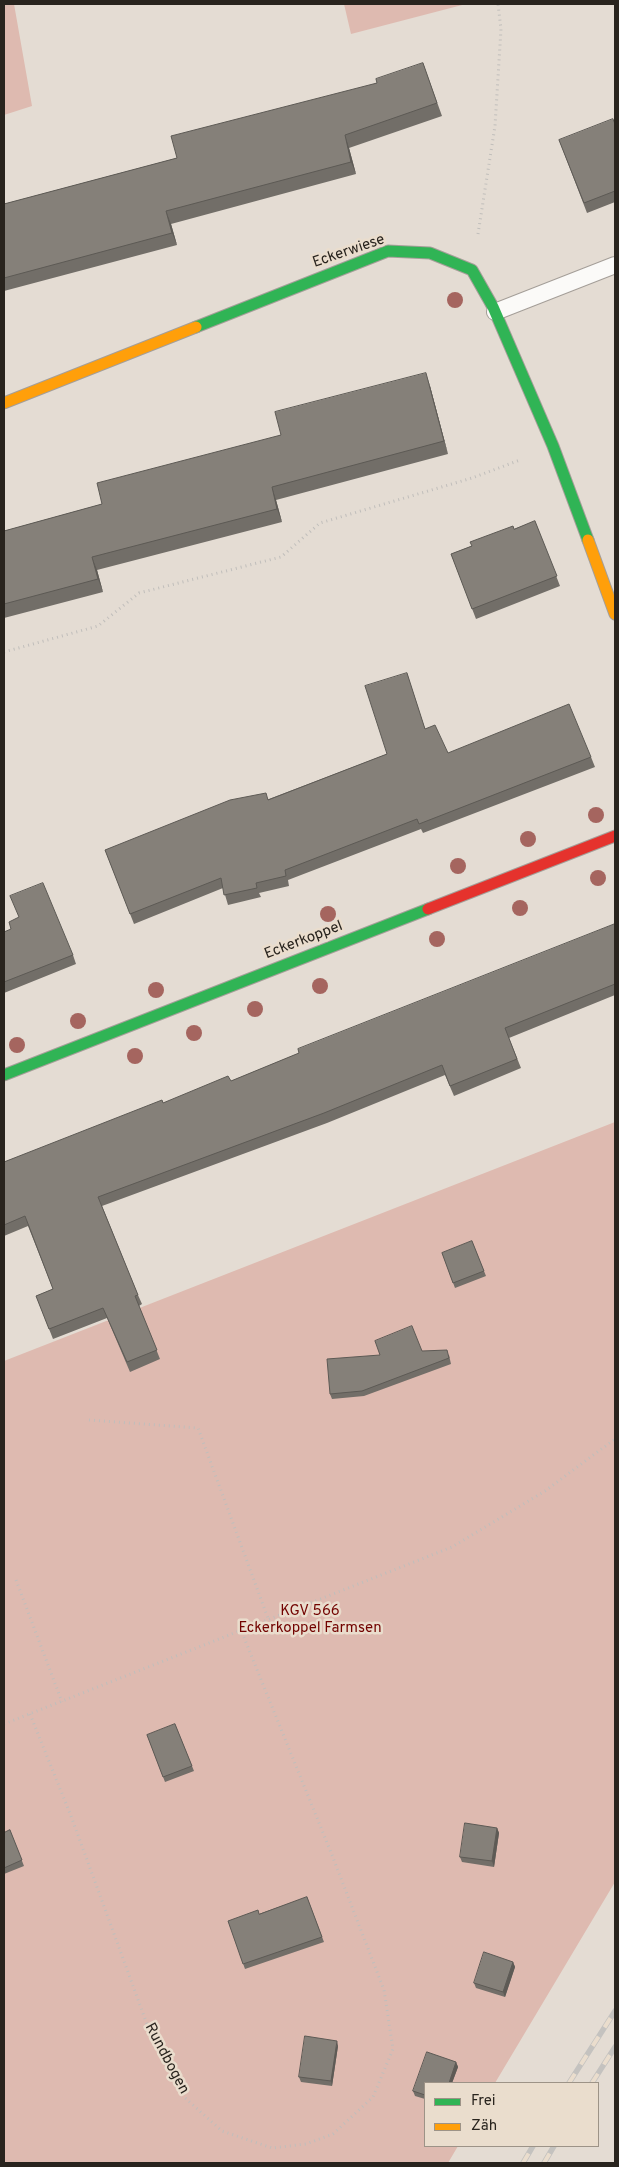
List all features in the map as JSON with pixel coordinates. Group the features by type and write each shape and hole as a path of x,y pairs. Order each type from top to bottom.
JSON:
{"street":[{"name":"Eckerwiese","path":"4,403 388,251 430,253 472,270"},
{"path":"472,270 495,312 553,446 615,614"},
{"name":"Eckerkoppel","path":"4,1075 615,836"}],"lane":[{"path":"495,312 615,264"}],"path":[{"path":"472,270 495,126 502,29 498,4"},
{"path":"4,652 98,626 139,593 281,556 320,523 472,478 553,446"},
{"path":"89,1420 198,1428 270,1620"},
{"path":"4,1724 452,1547 546,1491 615,1439"},
{"path":"16,1580 62,1702"},
{"name":"Rundbogen","path":"30,1714 71,1816 148,2027 184,2097 222,2132 272,2148 306,2144 333,2134 373,2097 393,2049 384,1990 332,1855 241,1630"}],"green space":[{"path":"4,4 14,4 32,106 4,115"},
{"path":"344,4 466,4 351,34"},
{"name":"KGV 566 Eckerkoppel Farmsen","path":"615,1122 615,1882 496,2082 424,2082 424,2147 457,2147 448,2163 4,2163 4,1361"}],"building":[{"path":"423,63 437,103 345,135 351,162 166,211 172,233 4,278 4,204 177,158 171,136 377,83 376,79"},
{"path":"613,119 615,124 615,191 584,203 559,140"},
{"path":"426,373 444,441 272,487 277,509 92,557 98,579 4,604 4,531 102,504 97,483 281,435 275,412"},
{"path":"535,521 557,576 472,609 451,554 472,546 470,542 513,526 514,529"},
{"path":"407,673 425,729 435,725 448,753 569,704 591,757 419,824 417,819 285,870 286,876 256,883 257,888 224,895 221,878 130,914 105,850 230,800 266,793 268,800 387,754 365,686"},
{"path":"43,883 73,955 4,982 4,932 11,929 9,922 19,917 10,896"},
{"path":"615,924 615,984 505,1028 517,1059 450,1086 442,1065 324,1113 98,1197 138,1295 135,1296 157,1350 127,1362 103,1308 49,1329 36,1296 53,1289 25,1216 4,1225 4,1162 162,1100 163,1103 228,1076 231,1081 299,1053 298,1049"},
{"path":"472,1241 484,1271 453,1283 442,1253"},
{"path":"412,1326 422,1351 447,1350 449,1358 362,1391 330,1394 327,1359 380,1355 375,1341"},
{"path":"175,1724 192,1766 163,1777 147,1735"},
{"path":"465,1823 497,1828 492,1861 460,1857"},
{"path":"10,1830 22,1860 4,1868 4,1833"},
{"path":"307,1897 322,1937 243,1964 228,1921 258,1910 259,1914"},
{"path":"484,1952 513,1962 503,1992 474,1983"},
{"path":"305,2036 337,2041 331,2081 299,2077"},
{"path":"427,2052 456,2062 449,2082 424,2082 424,2095 413,2091"}],"railway":[{"path":"570,2082 615,2011"},
{"path":"593,2082 615,2047"},
{"path":"523,2163 532,2147"},
{"path":"544,2163 553,2147"}],"traffic: fast":[{"path":"196,327 388,251 430,253 472,270 493,307 553,446 588,540"},
{"path":"4,1075 428,909"}],"traffic: slow":[{"path":"4,403 196,327"},
{"path":"588,540 615,614"}],"traffic: jam":[{"path":"428,909 615,836"}]}
